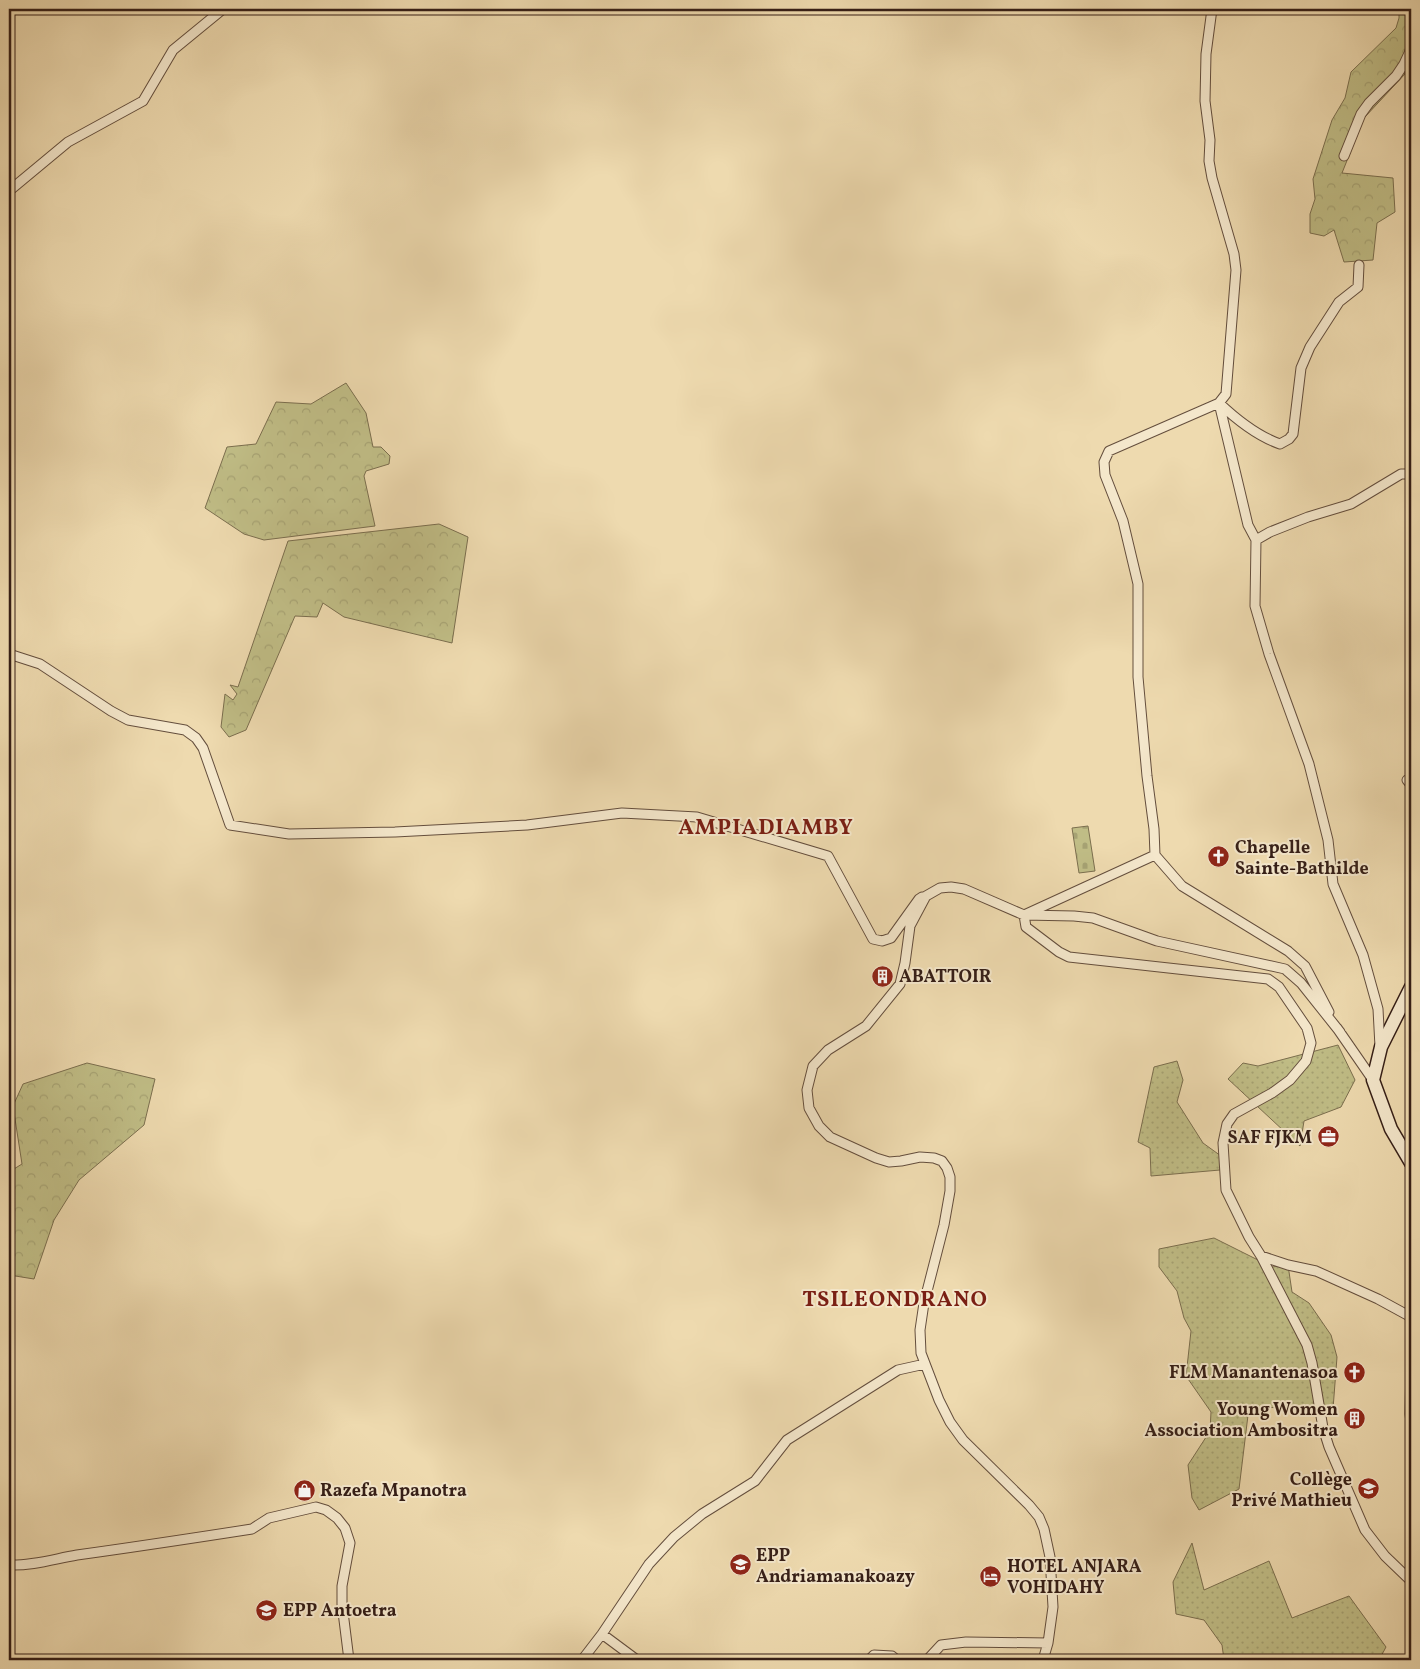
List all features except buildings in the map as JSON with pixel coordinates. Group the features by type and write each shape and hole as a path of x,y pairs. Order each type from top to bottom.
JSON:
{"street":[{"path":"9,191 68,142 143,101 173,50 223,9"},
{"path":"1212,9 1206,54 1205,101 1210,140 1209,161 1212,178 1234,254 1236,270 1226,394 1219,403 1109,451 1104,462 1105,475 1123,521 1134,560 1138,584 1138,677 1155,855 1182,886 1288,951 1305,966 1340,1032"},
{"path":"1344,156 1360,114 1396,76 1411,49"},
{"path":"1219,403 1236,419 1268,440 1280,444 1289,439 1293,434 1300,368 1310,347 1339,302 1358,287 1359,265"},
{"path":"1219,403 1248,525 1256,540 1255,606 1272,663 1309,764 1328,840 1333,884 1363,955 1378,1009 1380,1047 1373,1080"},
{"path":"1256,540 1270,532 1308,517 1351,504 1401,474 1411,474"},
{"path":"9,654 40,664 111,711 128,720 185,730 191,733 203,748 230,824 298,834 395,832 527,825 622,813 697,817 828,856 873,939 882,941 891,938 919,899 940,888 951,887 964,889 1024,915 1093,918 1157,941 1285,969 1301,983 1340,1032 1373,1080 1391,1129 1411,1163"},
{"path":"1024,915 1155,855"},
{"path":"926,896 910,926 900,984 866,1026 828,1050 813,1066 808,1090 809,1108 819,1126 830,1137 876,1158 889,1162 901,1162 920,1157 934,1158 942,1161 947,1168 950,1177 950,1191 944,1225 924,1303 920,1330 921,1353 950,1422 963,1440 1039,1517 1044,1529 1050,1557 1053,1607 1048,1643 1043,1660"},
{"path":"1024,915 1026,927 1059,952 1069,957 1268,979 1280,987 1307,1028 1311,1044 1306,1061 1290,1080 1234,1114 1227,1124 1223,1143 1226,1190 1248,1237 1261,1256 1307,1345 1312,1363 1323,1428 1365,1530 1385,1556 1411,1581"},
{"path":"1380,1047 1411,987"},
{"path":"1261,1256 1288,1265 1316,1271 1378,1299 1411,1317"},
{"path":"582,1660 602,1634 649,1564 674,1537 702,1514 755,1481 787,1440 898,1370 925,1364"},
{"path":"1411,1366 1411,1423"},
{"path":"9,1565 24,1566 75,1556 252,1529 269,1518 316,1507 326,1510 337,1518 345,1528 350,1543 342,1586 342,1604 349,1660"},
{"path":"602,1634 637,1660"},
{"path":"922,1660 928,1659 941,1645 966,1642 1048,1643"},
{"path":"869,1660 874,1655 892,1656 897,1660"}],"green space":[{"path":"1399,9 1411,9 1411,42 1398,69 1405,74 1364,118 1342,173 1393,178 1395,212 1377,223 1373,260 1344,262 1334,230 1324,236 1310,233 1310,214 1315,199 1313,179 1332,120 1345,98 1351,72 1396,28"},
{"path":"346,383 366,413 373,447 381,447 390,456 389,464 366,471 364,476 375,526 264,540 244,534 205,508 227,447 256,444 276,402 311,404"},
{"path":"439,524 468,537 452,643 344,617 323,603 317,617 295,616 246,730 229,737 221,727 225,694 233,700 237,694 230,685 238,687 288,541"},
{"path":"1088,826 1095,871 1079,873 1072,828"},
{"path":"1338,1045 1355,1080 1341,1107 1304,1121 1300,1146 1228,1079 1243,1063 1258,1066"},
{"path":"1177,1061 1183,1080 1177,1102 1203,1143 1221,1156 1220,1170 1151,1176 1150,1148 1138,1142 1154,1067"},
{"path":"87,1063 155,1079 144,1125 79,1180 54,1220 34,1279 9,1275 9,1172 22,1164 13,1106 23,1084"},
{"path":"1214,1238 1272,1267 1288,1265 1292,1292 1309,1303 1331,1335 1337,1357 1333,1409 1249,1407 1239,1489 1199,1510 1192,1498 1188,1465 1210,1431 1211,1412 1186,1376 1191,1331 1184,1318 1177,1291 1159,1267 1159,1249"},
{"path":"1192,1543 1204,1590 1269,1561 1292,1618 1349,1596 1386,1647 1379,1660 1224,1660 1222,1645 1204,1620 1176,1614 1173,1582"}],"place":[{"name":"Chapelle Sainte-Bathilde","path":"1219,857"},
{"name":"ABATTOIR","path":"883,976"},
{"name":"SAF FJKM","path":"1328,1137"},
{"name":"FLM Manantenasoa","path":"1354,1372"},
{"name":"Young Women Association Ambositra","path":"1354,1419"},
{"name":"Collège Privé Mathieu","path":"1368,1489"},
{"name":"Razefa Mpanotra","path":"304,1490"},
{"name":"EPP Andriamanakoazy","path":"740,1565"},
{"name":"HOTEL ANJARA VOHIDAHY","path":"991,1576"},
{"name":"EPP Antoetra","path":"267,1610"}],"district":[{"name":"AMPIADIAMBY","path":"766,826"},
{"name":"TSILEONDRANO","path":"895,1298"}]}
